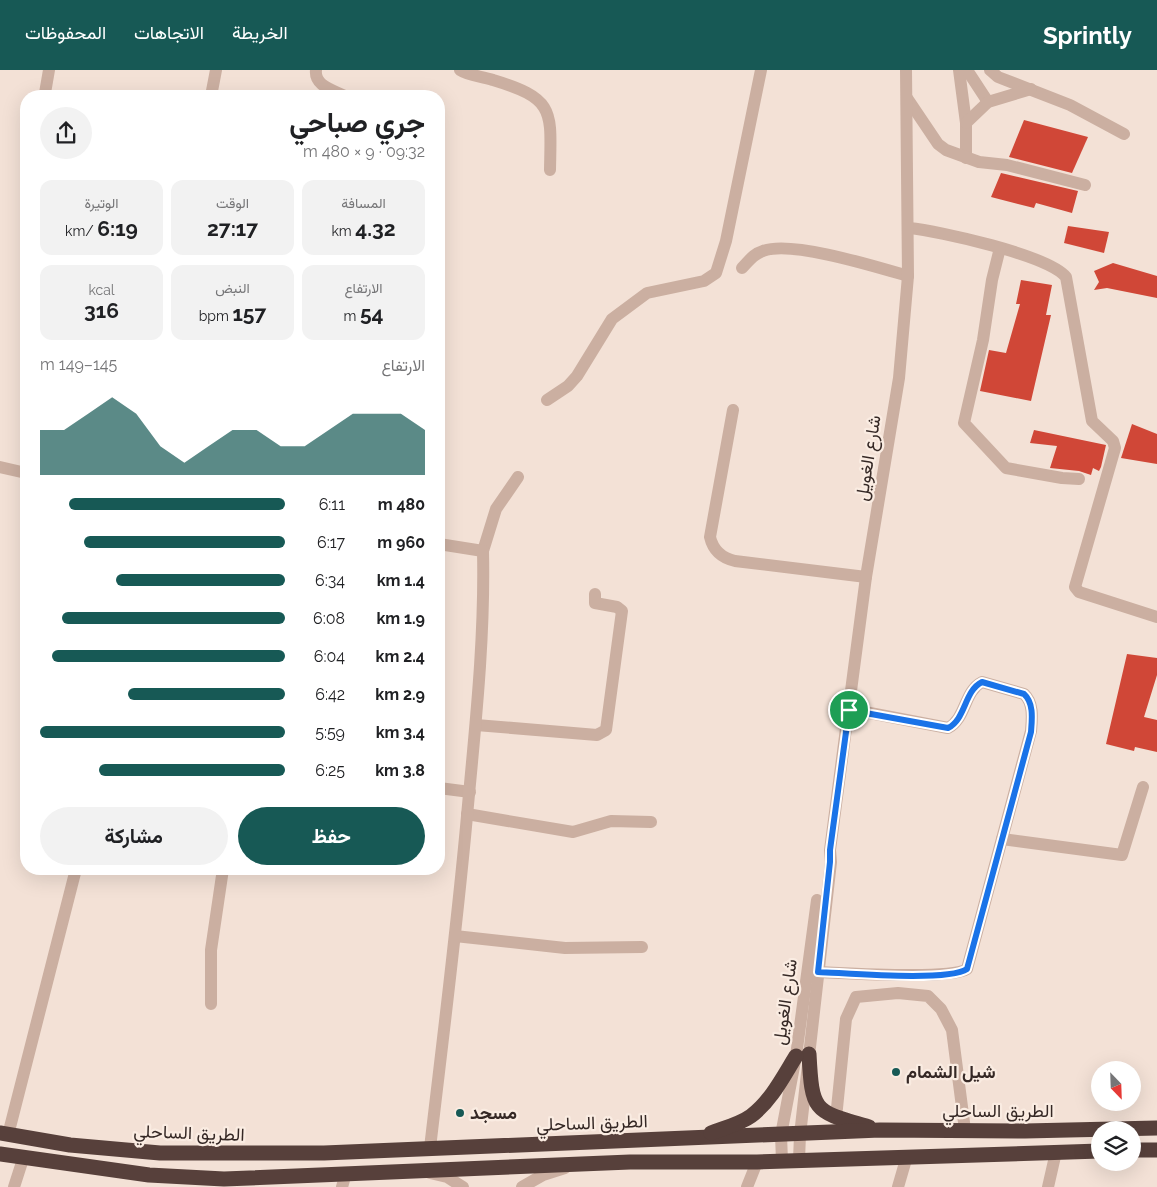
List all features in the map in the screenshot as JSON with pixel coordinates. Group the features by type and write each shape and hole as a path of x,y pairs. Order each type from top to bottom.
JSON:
{"highway":[{"path":"802,1055 817,1105 826,1114 880,1130"},
{"path":"698,1138 751,1116 802,1055"},
{"name":"الطريق الساحلي","path":"4,1134 70,1145 160,1153 324,1153 800,1135 880,1130 1025,1131 1157,1128"},
{"path":"1141,1150 1157,1150"},
{"path":"0,1154 23,1159 223,1183 344,1180 418,1170 579,1164 756,1162 1091,1151"}],"street":[{"path":"46,90 49,70"},
{"path":"212,90 216,70"},
{"path":"316,70 315,76 319,83 333,90"},
{"path":"460,70 511,86 541,103 551,120 550,170"},
{"path":"547,400 568,386 577,376 612,319 647,292 704,280 716,273 726,241 761,70"},
{"name":"شارع الغويل","path":"782,1161 782,1135 802,1055 818,972 830,850 866,577 899,378 908,276 906,70"},
{"path":"959,70 966,123 966,158"},
{"path":"967,70 988,102"},
{"path":"990,70 998,77 1070,105 1124,134"},
{"path":"966,123 988,102 1031,89"},
{"path":"906,98 938,144 946,150 966,158 1007,165 1085,185"},
{"path":"909,228 1000,248 1058,270 1066,277 1092,421 1113,441 1116,448 1075,587 1079,592 1157,617"},
{"path":"1000,248 992,280 983,340 964,423 1006,468 1062,478 1079,479"},
{"path":"742,268 754,254 765,250 791,250 822,253 908,276"},
{"path":"733,410 710,536 719,554 735,561 866,577"},
{"path":"0,467 20,472"},
{"path":"430,1148 455,936 476,726 482,655 483,551 493,515 518,477"},
{"path":"445,545 483,551"},
{"path":"476,726 597,735 606,730 622,611 617,607 596,604 594,602 595,594"},
{"path":"818,972 916,975 952,974 967,969 1031,732 1030,704 1024,694 979,683 972,690 959,718 948,728 849,710"},
{"path":"1002,839 1122,855 1143,787"},
{"path":"445,789 470,792"},
{"path":"467,814 573,832 611,821 651,822"},
{"name":"شارع الغويل","path":"800,1160 802,1055 822,864 830,850"},
{"path":"4,1134 74,875"},
{"path":"212,1004 211,950 222,875"},
{"path":"455,936 565,948 642,947"},
{"path":"836,1118 846,1019 856,997 898,993 928,996 941,1010 952,1030 965,1130"},
{"path":"1048,1187 1056,1152"},
{"path":"898,1187 907,1156"},
{"path":"14,1187 23,1159"},
{"path":"747,1187 756,1162"},
{"path":"522,1187 543,1175 579,1164"},
{"path":"418,1170 447,1177 464,1187"}],"building":[{"path":"1024,120 1088,137 1072,173 1009,157"},
{"path":"1001,173 1078,191 1072,213 1036,203 1034,208 991,197"},
{"path":"1068,226 1109,232 1104,253 1064,243"},
{"path":"1113,263 1157,276 1157,298 1107,288 1094,290 1099,282 1094,271"},
{"path":"1021,280 1052,285 1046,315 1051,315 1031,401 980,391 989,350 1006,353 1020,304 1016,304"},
{"path":"1132,424 1157,434 1157,464 1121,458"},
{"path":"1034,430 1106,445 1099,471 1093,468 1091,475 1079,471 1050,468 1057,446 1030,443"},
{"path":"1127,654 1157,658 1157,675 1144,717 1157,720 1157,752 1135,747 1134,751 1106,744"}],"place":[{"name":"شيل الشمام","path":"896,1072"},
{"name":"مسجد","path":"460,1113"}],"route":[{"path":"982,682 1024,694 1027,697 1032,719 1031,732 970,963 963,972 916,975 818,972 830,850 849,710 948,728 959,718 972,690 979,683 982,682"}]}
